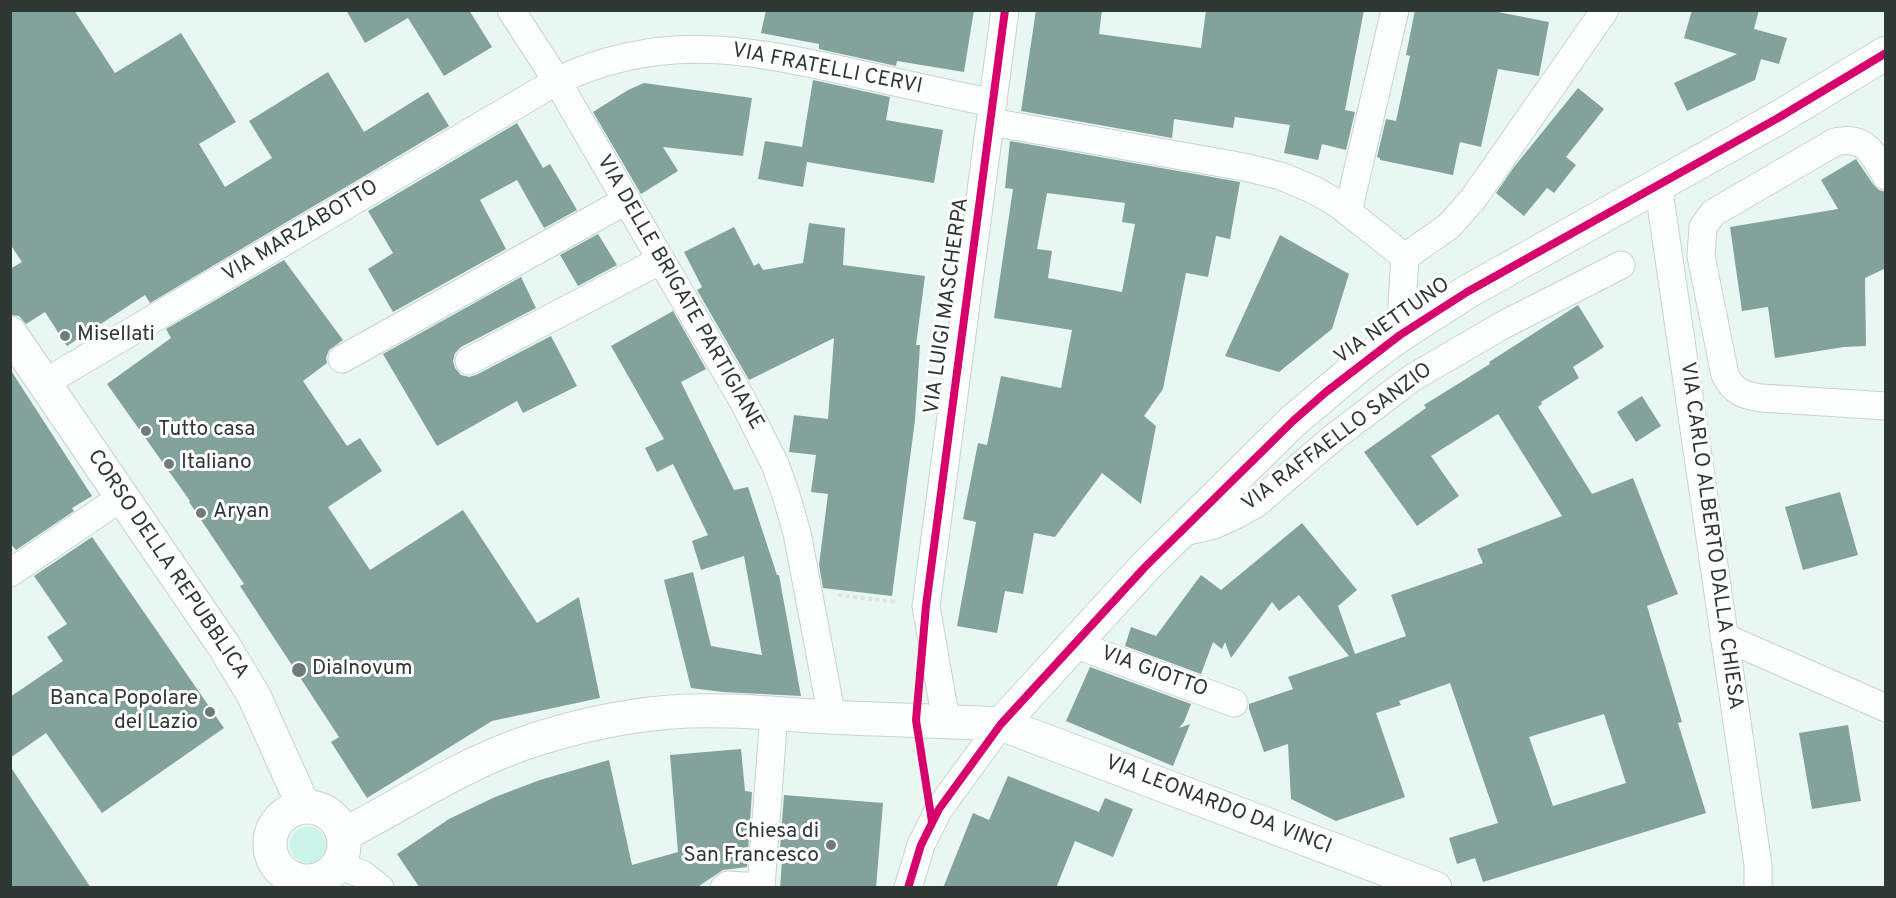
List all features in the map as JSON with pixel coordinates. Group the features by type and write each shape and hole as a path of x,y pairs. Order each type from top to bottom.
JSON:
{"street":[{"name":"VIA DELLE BRIGATE PARTIGIANE","path":"512,10 627,200 743,401 775,464 791,512 832,717"},
{"name":"VIA LUIGI MASCHERPA","path":"946,721 926,606 1005,10"},
{"path":"1348,212 1395,10"},
{"path":"1400,335 1405,257 1449,226 1473,199 1605,10"},
{"name":"VIA FRATELLI CERVI","path":"557,81 599,63 632,55 679,49 714,49 769,55 992,113 1262,170 1314,190 1348,212 1405,257"},
{"name":"VIA NETTUNO","path":"1001,724 1179,533 1293,421 1344,377 1400,335 1467,292 1778,118 1886,53"},
{"name":"VIA MARZABOTTO","path":"44,383 557,81"},
{"path":"1886,176 1871,152 1860,142 1844,140 1835,142 1720,208 1703,227 1701,256 1725,375 1734,389 1761,398 1886,406"},
{"name":"VIA CARLO ALBERTO DALLA CHIESA","path":"1658,184 1758,865 1758,888"},
{"path":"342,359 627,200"},
{"path":"469,361 661,260"},
{"name":"VIA RAFFAELLO SANZIO","path":"1179,533 1214,525 1236,515 1257,502 1341,432 1412,378 1503,324 1621,265"},
{"name":"CORSO DELLA REPUBBLICA","path":"10,333 240,671 266,720 304,807"},
{"path":"10,573 122,497"},
{"path":"1724,637 1886,708"},
{"name":"VIA GIOTTO","path":"1074,644 1234,703"},
{"name":"VIA LEONARDO DA VINCI","path":"341,850 471,766 513,747 561,732 612,720 672,712 721,711 1001,724 1435,888"},
{"path":"724,888 728,885 761,887 774,714"},
{"path":"908,888 921,845 939,809 1001,724"},
{"path":"341,850 321,879 299,880 288,876 272,878 273,859 270,847 271,835 276,825 283,816 293,810 315,807 333,817 341,850 362,874 380,888"}],"path":[{"path":"808,591 926,606"}],"green space":[{"path":"308,827 321,832 326,845 321,858 308,863 295,858 290,845 295,832"}],"building":[{"path":"10,10 74,10 115,73 181,33 236,122 199,144 225,187 272,158 249,121 328,72 364,132 428,92 449,126 150,303 145,295 67,346 45,312 26,324 19,316 10,315 10,269 22,262 10,244"},
{"path":"346,10 469,10 492,47 444,76 408,18 365,43"},
{"path":"766,10 974,10 964,72 897,61 896,66 819,49 819,44 761,33"},
{"path":"1036,10 1102,10 1099,34 1201,48 1206,10 1364,10 1345,110 1355,112 1346,150 1322,144 1318,160 1284,153 1290,125 1235,117 1233,128 1174,119 1172,138 1021,111"},
{"path":"1415,10 1488,10 1549,22 1539,76 1498,69 1481,147 1460,142 1453,175 1380,160 1377,157 1386,119 1396,121 1410,56 1406,55"},
{"path":"1692,10 1759,10 1754,29 1787,38 1779,64 1761,59 1755,80 1687,111 1674,83 1737,54 1684,38"},
{"path":"813,80 890,97 886,120 943,130 934,183 807,162 803,187 758,179 765,141 802,147"},
{"path":"644,83 752,98 743,156 663,147 678,171 641,194 593,112 628,90"},
{"path":"1578,88 1604,109 1566,157 1576,165 1554,193 1547,188 1524,216 1496,193 1514,167"},
{"path":"517,123 543,168 550,164 577,210 544,228 517,180 480,200 506,249 393,312 368,269 393,253 368,211"},
{"path":"1010,141 1240,182 1230,239 1216,236 1208,277 1186,273 1163,389 1144,416 1156,426 1141,504 1102,473 1055,537 1034,533 1023,594 1005,591 997,633 957,626 976,522 963,519 978,443 987,445 1001,376 1061,388 1072,330 994,318 1013,189 1005,188","holes":["1047,193 1125,203 1122,222 1135,224 1122,292 1048,278 1052,251 1037,249"]},
{"path":"1856,159 1873,184 1879,190 1886,192 1886,268 1865,278 1866,346 1844,347 1775,358 1768,307 1742,311 1730,227 1838,209 1821,180"},
{"path":"809,223 845,228 843,265 925,276 916,345 920,345 915,420 892,596 823,588 819,565 828,494 811,492 816,455 789,452 794,415 828,419 834,338 749,380 697,290 702,287 684,252 734,227 754,266 759,263 763,270 803,263"},
{"path":"598,234 617,265 578,286 560,255"},
{"path":"1280,235 1349,274 1332,329 1279,372 1225,356"},
{"path":"284,260 343,340 329,350 327,363 303,381 347,446 360,438 382,471 328,507 370,570 463,510 537,623 579,597 600,698 492,721 367,798 331,742 339,737 240,586 244,584 190,501 107,384 171,338 166,329"},
{"path":"521,277 536,308 461,347 455,353 453,361 455,368 461,375 469,377 476,375 551,336 577,386 523,413 517,401 437,446 383,354"},
{"path":"1578,305 1604,347 1573,367 1579,378 1541,402 1542,404 1538,407 1592,494 1633,478 1678,594 1647,606 1682,722 1678,723 1706,813 1483,882 1475,858 1457,864 1449,838 1498,823 1450,683 1399,701 1401,705 1376,713 1405,797 1336,821 1291,799 1288,744 1264,752 1249,709 1249,704 1293,689 1288,677 1349,656 1299,595 1279,611 1272,602 1231,658 1225,642 1222,649 1213,642 1201,674 1125,646 1131,627 1156,636 1201,575 1221,590 1302,523 1357,590 1338,606 1355,654 1406,636 1391,595 1483,563 1477,549 1562,516 1498,414 1431,456 1459,496 1417,526 1364,452 1426,408 1424,405 1490,364 1489,362","holes":["1604,714 1626,783 1553,806 1529,737"]},
{"path":"673,311 706,369 681,382 734,490 748,487 777,575 779,575 801,696 691,688 664,580 693,572 711,646 762,655 744,556 701,570 692,541 708,535 673,464 657,472 645,448 664,439 611,346"},
{"path":"10,369 92,496 72,508 74,511 16,550 10,543"},
{"path":"1642,396 1661,426 1636,442 1617,412"},
{"path":"1840,492 1858,555 1803,570 1785,507"},
{"path":"92,537 224,728 102,813 46,733 10,758 10,697 63,661 47,637 67,624 34,576"},
{"path":"1090,667 1191,704 1179,728 1190,724 1173,766 1066,721"},
{"path":"1848,725 1861,801 1812,809 1799,733"},
{"path":"741,749 745,791 752,792 747,867 723,870 696,888 420,888 397,854 449,819 495,797 540,780 609,760 632,865 678,852 670,755"},
{"path":"10,766 91,888 10,888"},
{"path":"1008,776 1099,812 1105,798 1133,809 1113,857 1075,841 1056,888 943,888 973,813 989,820"},
{"name":"Chiesa di San Francesco","path":"784,795 883,803 876,888 780,888 782,861 779,862"}],"cycle path":[{"path":"932,822 916,720 926,606 1005,10"},
{"path":"908,888 921,845 939,809 1001,724 1145,567 1293,421 1326,392 1400,335 1467,292 1778,118 1886,53"}],"place":[{"name":"Misellati","path":"65,336"},
{"name":"Tutto casa","path":"146,431"},
{"name":"Italiano","path":"169,464"},
{"name":"Aryan","path":"201,513"},
{"name":"Dialnovum","path":"299,670"},
{"name":"Banca Popolare del Lazio","path":"210,712"},
{"name":"Chiesa di San Francesco","path":"831,845"}]}
